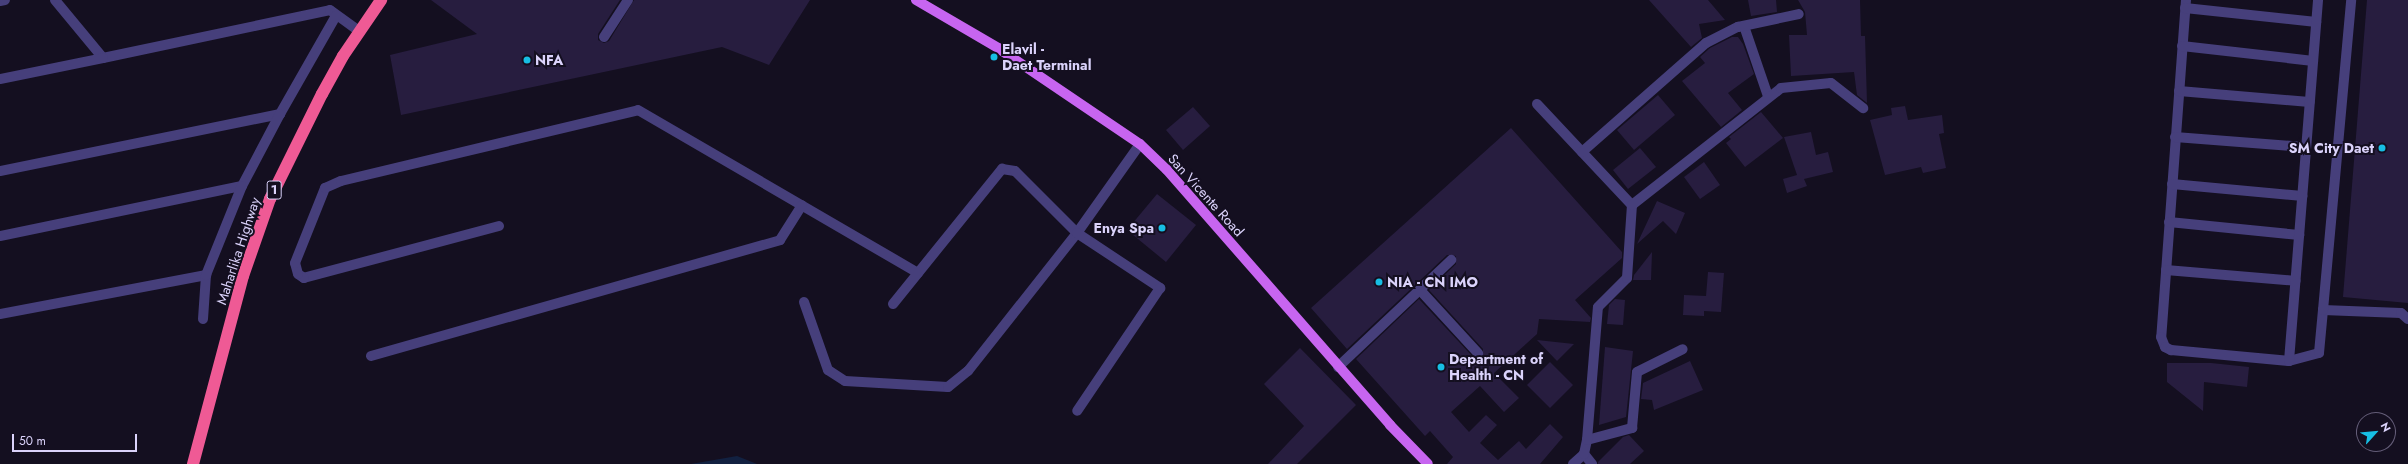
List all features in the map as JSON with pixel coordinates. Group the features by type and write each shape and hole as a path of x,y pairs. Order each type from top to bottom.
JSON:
{"highway":[{"name":"Maharlika Highway","path":"193,464 212,400 239,289 270,199 304,127 359,30 381,0"}],"main road":[{"name":"San Vicente Road","path":"916,0 998,48 1140,144 1167,170 1338,367 1428,464"}],"street":[{"path":"0,1 5,0"},
{"path":"55,0 103,58"},
{"path":"604,37 628,0"},
{"path":"2289,361 2318,0"},
{"path":"2316,22 2186,4 2161,337 2165,347 2171,350 2289,361 2319,353 2351,0"},
{"path":"0,79 330,10 336,16 359,30"},
{"path":"1582,152 1706,43 1744,26 1799,14"},
{"path":"203,319 206,275 242,186 280,114 336,16"},
{"path":"1744,26 1768,96"},
{"path":"2182,46 2313,61"},
{"path":"1632,205 1768,96 1781,88 1831,83 1863,108"},
{"path":"2179,91 2310,102"},
{"path":"1537,104 1632,205 1627,278 1598,307 1596,313 1587,440 1584,454 1573,464"},
{"path":"499,226 304,278 298,274 295,263 326,188 341,181 638,110 918,273"},
{"path":"0,171 280,114"},
{"path":"2175,137 2306,147"},
{"path":"804,302 828,370 845,381 948,387 968,371 1077,233 1140,144"},
{"path":"893,304 1002,169 1015,171 1077,233 1160,288 1077,411"},
{"path":"2172,184 2302,196"},
{"path":"0,236 242,186"},
{"path":"371,356 780,240 802,205"},
{"path":"2169,222 2299,235"},
{"path":"1338,367 1451,260"},
{"path":"2166,270 2296,281"},
{"path":"0,314 206,275"},
{"path":"1420,290 1478,353"},
{"path":"2323,310 2401,313 2408,319"},
{"path":"1587,440 1632,428 1637,372 1683,349"},
{"path":"1584,454 1592,464"}],"water":[{"path":"737,456 757,464 691,464"}],"building":[{"name":"NFA","path":"431,0 620,0 598,34 598,40 604,43 609,41 634,0 810,0 769,65 722,47 401,115 390,55 477,34"},
{"path":"1649,0 1708,0 1725,20 1699,24 1702,38 1691,47"},
{"path":"1748,0 1776,0 1777,12 1751,16"},
{"path":"1798,0 1860,0 1861,36 1865,36 1867,103 1857,95 1854,72 1791,76 1789,35 1807,35 1805,12"},
{"name":"SM City Daet","path":"2367,0 2408,0 2408,303 2343,297"},
{"path":"1732,37 1738,37 1743,44 1754,74 1728,93 1742,110 1721,127 1682,81 1705,63 1700,57 1710,48"},
{"path":"1658,95 1675,115 1634,150 1617,130"},
{"path":"1905,106 1908,120 1942,115 1944,133 1939,134 1946,168 1923,173 1921,167 1885,175 1870,120 1892,115 1891,108"},
{"path":"1193,107 1210,126 1183,150 1166,130"},
{"path":"1761,112 1783,138 1745,167 1726,143 1731,139 1729,137"},
{"path":"1511,128 1622,252 1622,258 1575,300 1591,318 1590,322 1539,319 1537,334 1494,373 1519,398 1504,412 1480,386 1451,412 1469,432 1486,415 1497,425 1480,443 1498,460 1519,441 1526,449 1550,424 1563,437 1540,464 1447,464 1453,457 1430,431 1425,436 1356,359 1419,299 1473,357 1483,357 1483,349 1429,290 1456,264 1456,256 1447,255 1347,349 1311,308"},
{"path":"1811,132 1816,155 1828,152 1833,172 1804,179 1807,186 1787,193 1783,179 1797,175 1784,137"},
{"path":"1640,148 1656,167 1628,189 1613,170"},
{"path":"1704,162 1720,185 1700,199 1684,177"},
{"name":"Enya Spa","path":"1157,194 1196,225 1166,262 1127,230"},
{"path":"1657,201 1685,213 1676,234 1663,221 1637,244"},
{"path":"1652,252 1651,280 1633,280 1634,275"},
{"path":"1708,272 1724,273 1721,312 1704,311 1704,316 1683,315 1684,295 1706,296"},
{"path":"1615,299 1625,300 1623,325 1607,324 1609,305"},
{"path":"1537,340 1574,344 1557,361"},
{"path":"1605,347 1633,351 1626,417 1599,425"},
{"path":"1300,348 1356,405 1297,464 1268,464 1304,426 1264,384"},
{"path":"1690,361 1703,390 1654,410 1652,400 1641,399 1643,383"},
{"path":"1550,362 1573,385 1550,408 1527,385"},
{"path":"2167,363 2211,363 2249,367 2247,387 2204,382 2203,411 2167,382"},
{"path":"1629,435 1644,451 1630,464 1598,464 1598,462 1623,437"}],"place":[{"name":"Elavil - Daet Terminal","path":"994,57"},
{"name":"NFA","path":"527,60"},
{"name":"SM City Daet","path":"2382,148"},
{"name":"Enya Spa","path":"1162,228"},
{"name":"NIA - CN IMO","path":"1379,282"},
{"name":"Department of Health - CN","path":"1441,367"}]}
